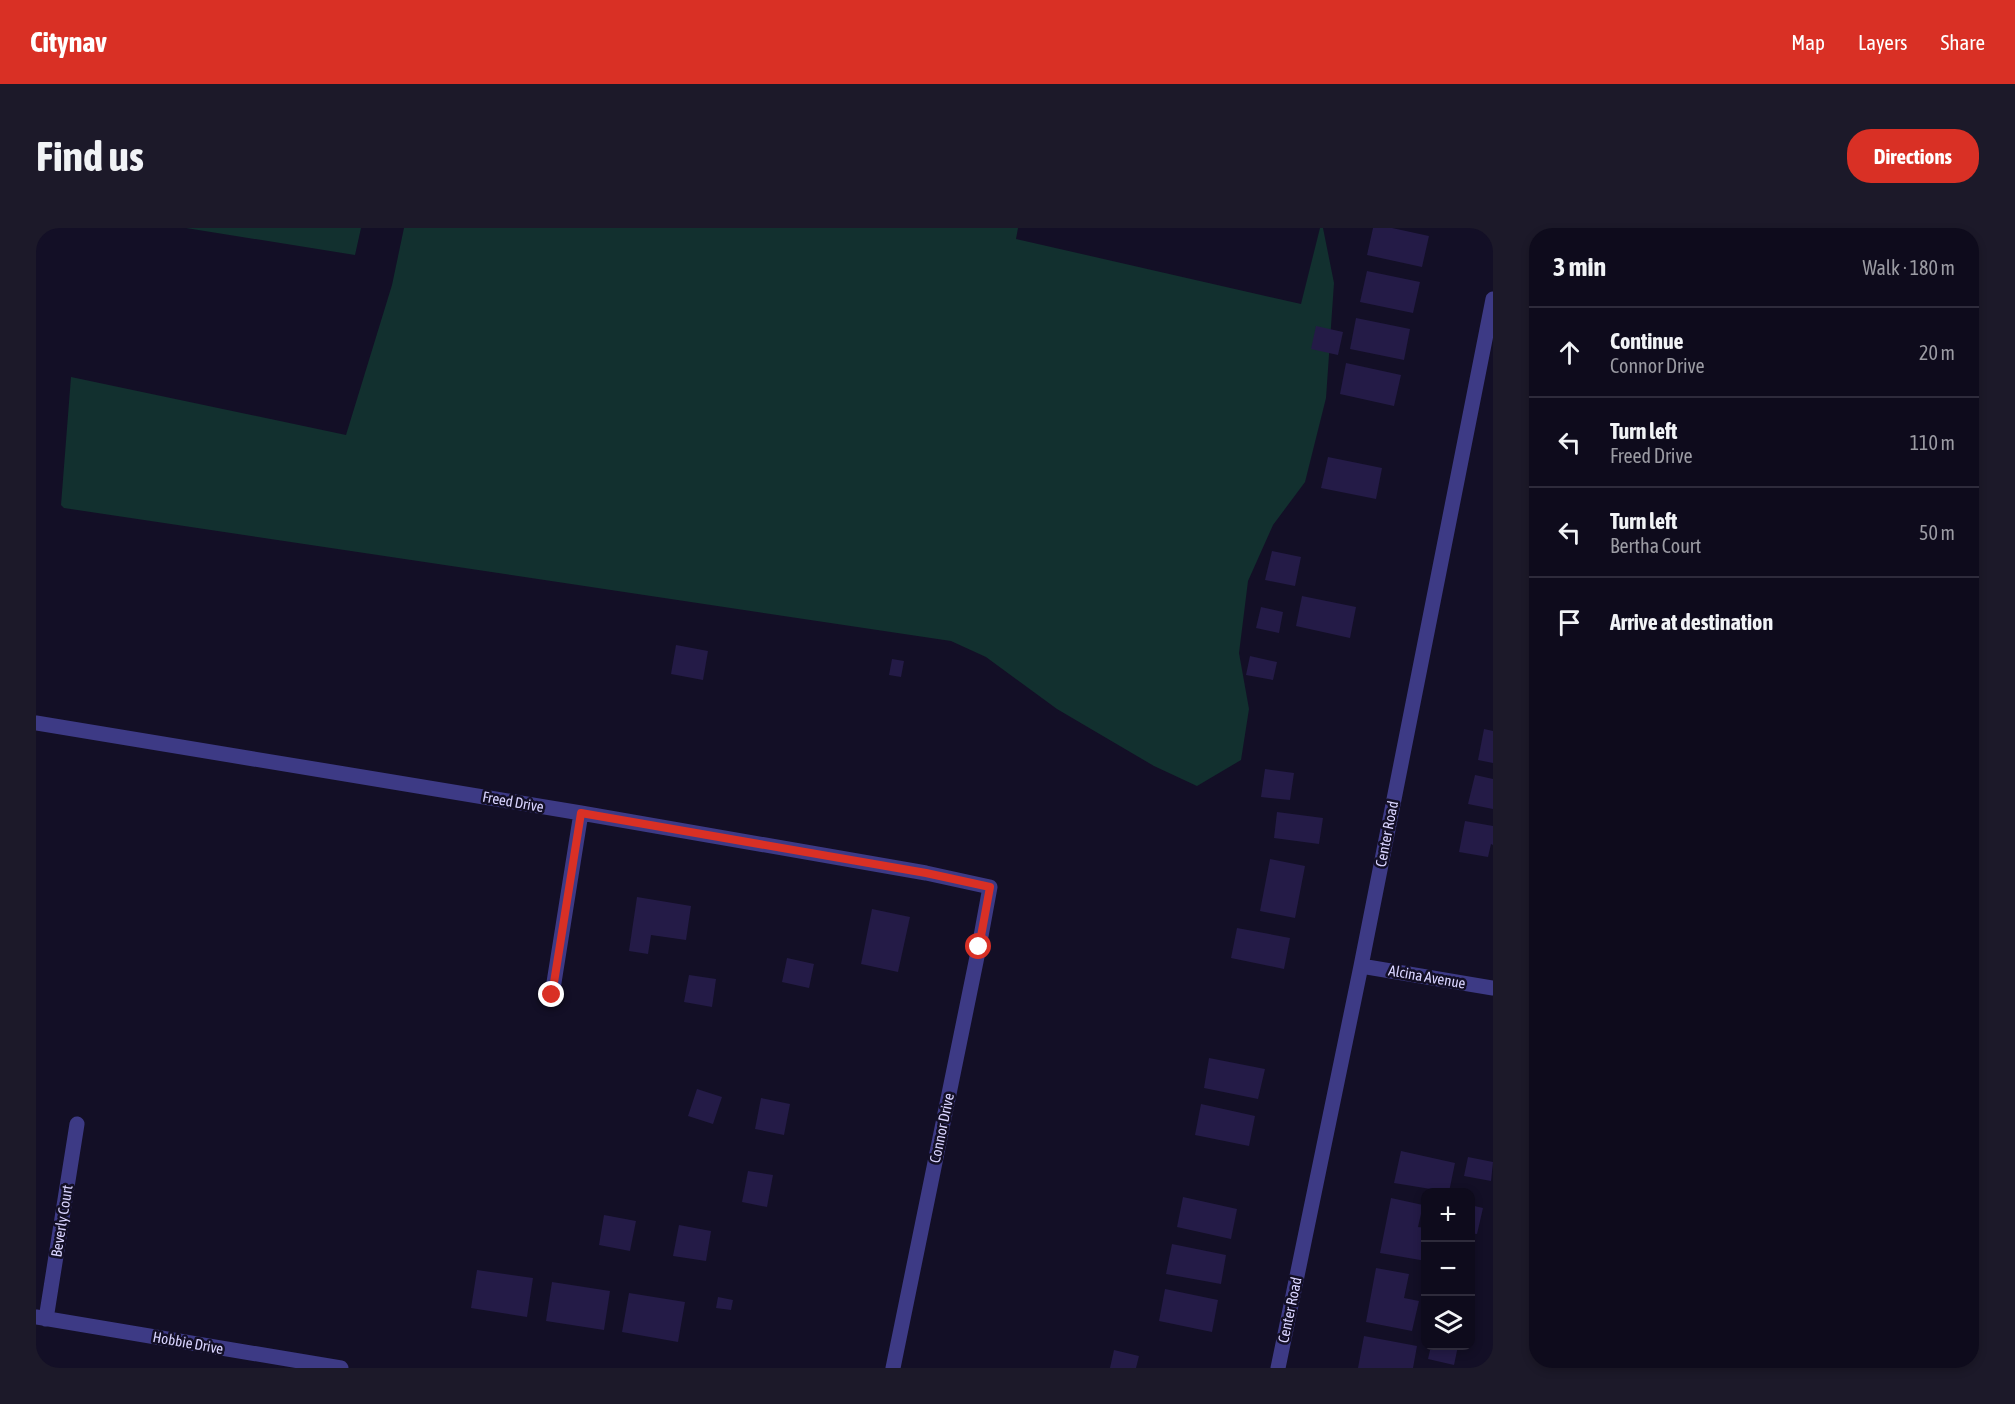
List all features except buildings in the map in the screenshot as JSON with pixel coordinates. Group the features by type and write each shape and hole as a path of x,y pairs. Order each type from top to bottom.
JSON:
{"street":[{"name":"Center Road","path":"1278,1368 1361,966 1493,299"},
{"name":"Freed Drive","path":"36,723 581,813 926,873 990,887"},
{"path":"552,995 581,813"},
{"name":"Connor Drive","path":"893,1368 990,887"},
{"name":"Alcina Avenue","path":"1361,966 1493,988"},
{"name":"Beverly Court","path":"41,1318 77,1124"},
{"name":"Hobbie Drive","path":"41,1318 340,1368"}],"green space":[{"path":"186,228 361,228 355,255"},
{"path":"404,228 1018,228 1016,239 1301,304 1320,228 1323,228 1334,283 1326,398 1305,482 1273,525 1248,581 1239,653 1249,709 1241,760 1197,786 1154,766 1057,709 986,657 951,641 64,508 61,505 71,377 346,435 392,285"}],"route":[{"path":"552,995 581,813 926,873 990,887 979,947"}]}
